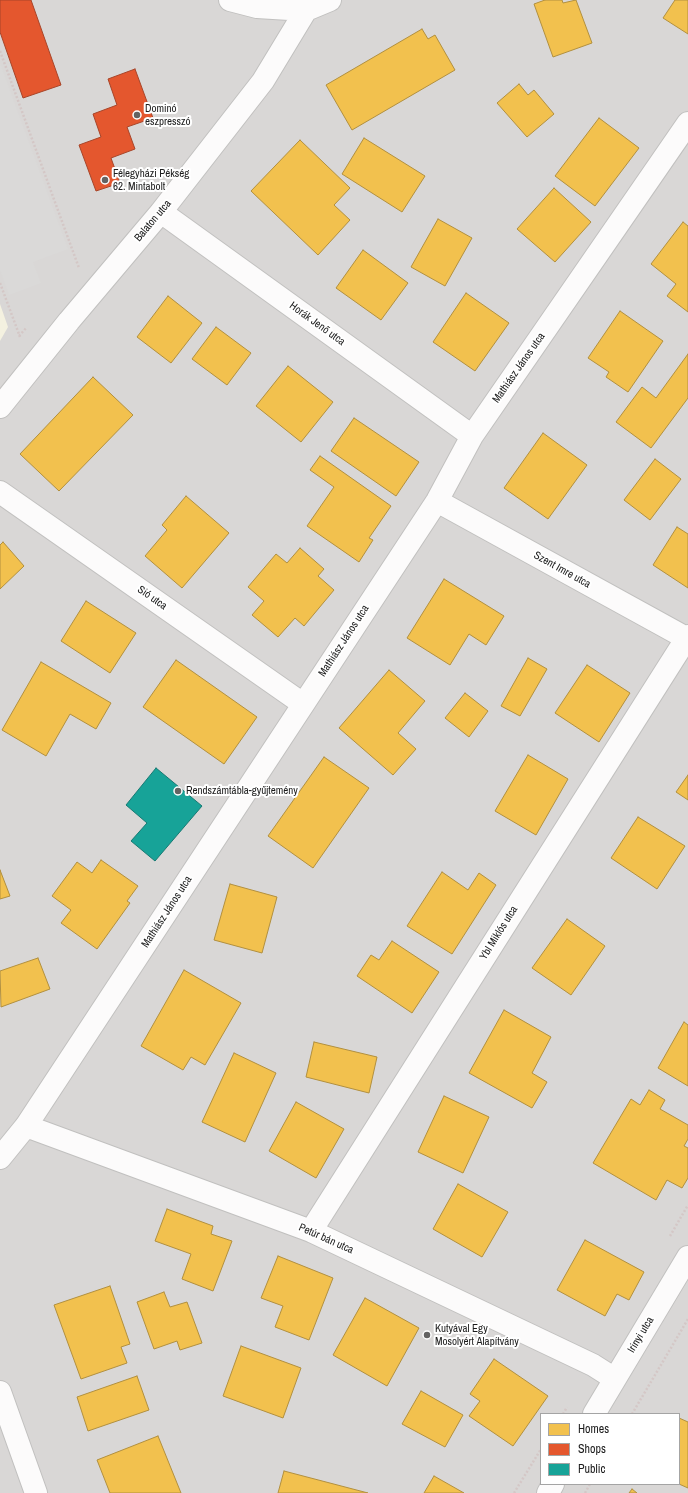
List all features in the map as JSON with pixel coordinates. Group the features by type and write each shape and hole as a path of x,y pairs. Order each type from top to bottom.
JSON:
{"street":[{"path":"230,0 257,7 306,10 330,0"},
{"name":"Balaton utca","path":"0,406 69,320 161,212 263,81 306,10"},
{"name":"Mathiász János utca","path":"0,1158 26,1126 437,501 472,436 688,123"},
{"name":"Horák Jenő utca","path":"161,212 472,436"},
{"name":"Sió utca","path":"0,492 303,704"},
{"name":"Szent Imre utca","path":"437,501 688,638"},
{"name":"Ybl Miklós utca","path":"311,1231 688,638"},
{"name":"Petúr bán utca","path":"26,1126 311,1231 593,1365 615,1379"},
{"name":"Irinyi utca","path":"595,1413 688,1257"},
{"path":"0,1392 36,1493"}],"path":[{"path":"0,51 79,267 74,273"},
{"path":"0,283 30,370"},
{"path":"19,336 29,325"},
{"path":"633,1413 688,1319"}],"shaded area":[{"path":"0,0 688,0 688,1493 0,1493"},
{"path":"0,63 68,249 33,262 41,283 9,295 0,270"},
{"path":"0,304 8,327 0,341"}],"building: Homes":[{"path":"545,0 562,0 563,3 576,0 592,43 553,57 534,4"},
{"path":"675,0 688,0 688,34 663,18"},
{"path":"422,29 428,39 435,35 455,70 352,130 326,85"},
{"path":"519,84 528,95 534,90 554,114 527,137 497,103"},
{"path":"599,118 639,148 595,206 555,176"},
{"path":"364,138 425,176 402,212 342,174"},
{"path":"300,140 350,188 334,205 350,220 318,255 251,191"},
{"path":"554,188 591,222 555,262 517,229"},
{"path":"438,219 472,238 445,286 411,267"},
{"path":"683,222 688,226 688,312 667,296 676,284 651,264"},
{"path":"363,250 408,283 381,320 336,288"},
{"path":"466,293 509,323 475,371 433,342"},
{"path":"168,296 202,323 171,363 137,337"},
{"path":"620,311 663,341 628,392 606,377 609,372 588,358"},
{"path":"216,327 251,353 227,385 192,359"},
{"path":"688,354 688,398 651,448 616,422 642,387 656,398"},
{"path":"288,366 333,402 301,442 256,406"},
{"path":"93,377 133,415 59,491 20,454"},
{"path":"354,418 419,462 396,496 331,451"},
{"path":"543,433 587,465 548,519 504,488"},
{"path":"320,456 391,506 369,538 373,540 359,562 307,526 334,487 310,470"},
{"path":"655,459 681,479 650,520 624,500"},
{"path":"186,496 229,533 182,588 145,556 167,530 162,525"},
{"path":"677,527 688,534 688,588 653,565"},
{"path":"3,542 24,566 0,589 0,545"},
{"path":"300,548 324,569 318,576 334,590 304,626 295,618 278,637 252,615 264,601 248,587 276,554 287,563"},
{"path":"444,579 504,616 486,645 469,634 450,665 407,638"},
{"path":"86,601 136,633 110,673 61,641"},
{"path":"528,658 547,669 520,716 501,706"},
{"path":"176,660 257,717 224,764 143,707"},
{"path":"41,662 111,703 96,729 70,714 46,756 2,730"},
{"path":"587,665 630,693 599,742 555,713"},
{"path":"389,670 425,701 398,733 416,749 393,775 339,728"},
{"path":"465,693 488,711 469,737 445,718"},
{"path":"528,755 568,779 536,835 495,811"},
{"path":"324,757 369,788 313,868 268,836"},
{"path":"688,775 688,800 676,792"},
{"path":"638,817 685,846 657,889 611,858"},
{"path":"101,860 138,886 127,901 130,903 97,949 61,923 71,910 52,896 77,862 92,873"},
{"path":"0,870 10,896 0,899"},
{"path":"442,872 468,890 479,873 496,885 452,954 407,926"},
{"path":"230,884 277,897 262,953 214,940"},
{"path":"567,919 605,946 571,995 532,968"},
{"path":"392,941 439,972 412,1013 357,976 371,955 379,960"},
{"path":"38,958 50,989 1,1007 0,971"},
{"path":"184,970 241,1003 205,1065 191,1057 183,1070 141,1046"},
{"path":"504,1010 551,1037 532,1073 547,1082 532,1108 469,1073"},
{"path":"684,1022 688,1025 688,1086 658,1068"},
{"path":"314,1042 377,1057 369,1093 306,1077"},
{"path":"234,1053 276,1073 245,1142 202,1122"},
{"path":"649,1090 665,1100 660,1109 688,1125 688,1139 684,1146 688,1148 688,1178 682,1188 667,1180 656,1200 593,1163 631,1099 640,1105"},
{"path":"444,1096 489,1117 463,1173 418,1152"},
{"path":"296,1102 344,1129 316,1178 269,1151"},
{"path":"458,1184 508,1212 482,1257 433,1229"},
{"path":"167,1209 213,1226 211,1234 232,1241 213,1291 182,1279 191,1254 155,1241"},
{"path":"585,1240 644,1272 629,1300 617,1294 605,1316 557,1290"},
{"path":"278,1256 333,1278 309,1340 275,1327 283,1306 261,1298"},
{"path":"110,1286 130,1344 121,1347 127,1363 81,1379 54,1305"},
{"path":"164,1292 170,1307 187,1302 202,1343 180,1350 177,1341 154,1349 137,1302"},
{"path":"365,1298 419,1328 387,1386 333,1355"},
{"path":"241,1346 301,1368 283,1418 223,1396"},
{"path":"494,1359 548,1396 513,1446 469,1416 480,1401 470,1394"},
{"path":"137,1376 149,1410 88,1431 77,1397"},
{"path":"421,1391 463,1415 445,1447 402,1424"},
{"path":"680,1418 688,1422 688,1488 680,1484"},
{"path":"158,1436 181,1493 110,1493 97,1460"},
{"path":"284,1471 368,1493 278,1493"},
{"path":"434,1476 464,1493 424,1493"},
{"path":"632,1489 637,1493 629,1493"}],"building: Shops":[{"path":"0,0 31,0 61,85 23,98 0,32"},
{"path":"135,69 153,118 127,127 135,149 111,158 120,183 96,191 79,145 101,137 93,114 117,105 108,79"}],"building: Public":[{"path":"156,768 202,806 155,861 131,841 147,823 126,805"}],"place":[{"name":"Dominó eszpresszó","path":"137,115"},
{"name":"Félegyházi Pékség 62. Mintabolt","path":"105,180"},
{"name":"Rendszámtábla-gyűjtemény","path":"178,791"},
{"name":"Kutyával Egy Mosolyért Alapítvány","path":"427,1335"}]}
